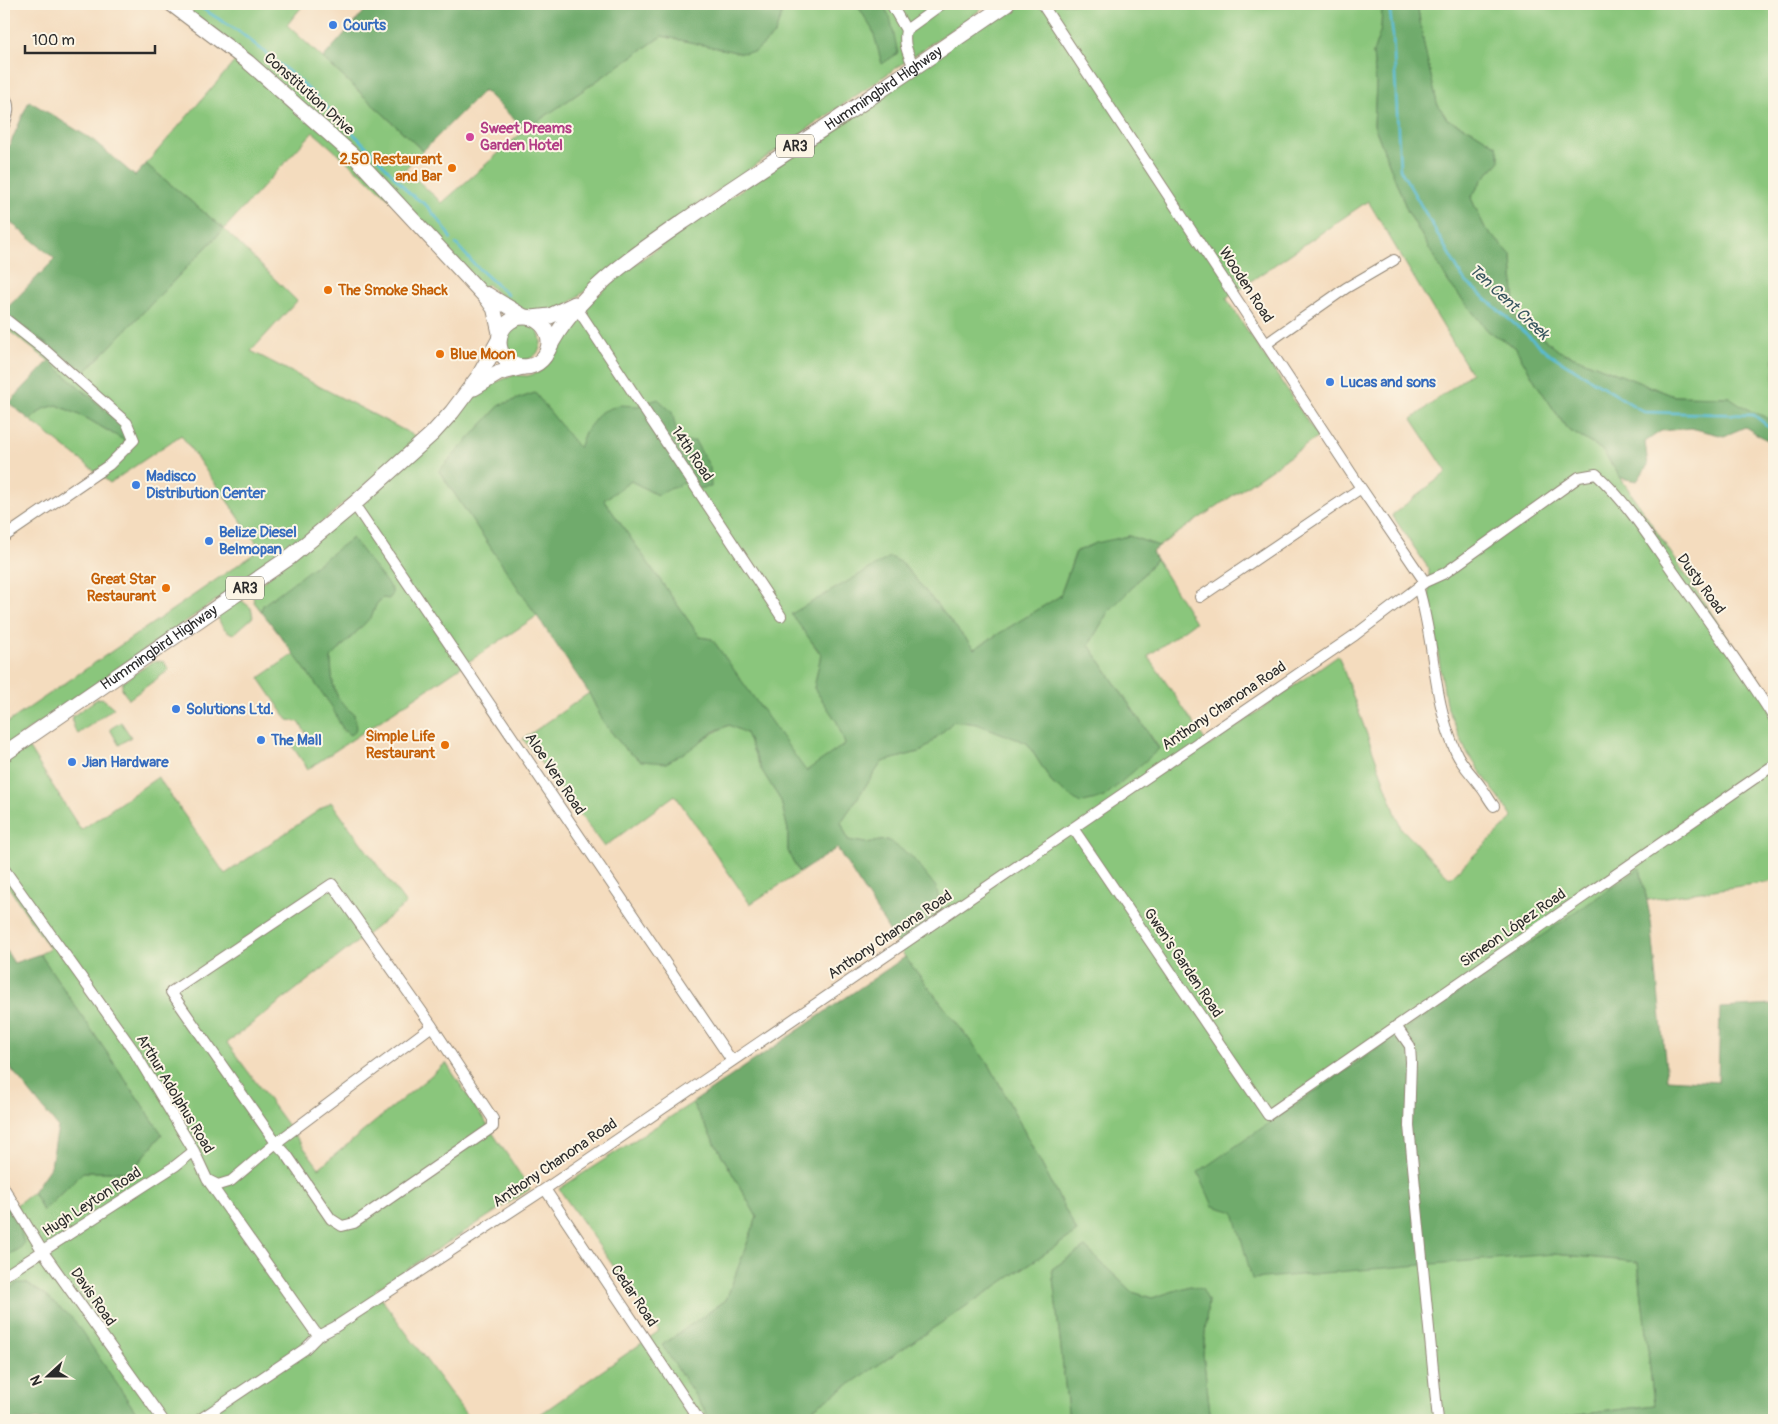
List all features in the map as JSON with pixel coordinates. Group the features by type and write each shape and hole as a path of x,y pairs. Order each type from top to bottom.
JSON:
{"main road":[{"name":"Constitution Drive","path":"171,4 248,62 354,156 476,286 494,309 499,337"},
{"name":"Hummingbird Highway","path":"548,350 561,328 589,295 623,266 672,229 1007,4"},
{"name":"Constitution Drive","path":"476,286 502,304 528,317"},
{"name":"Hummingbird Highway","path":"528,317 550,316 560,313 589,295"},
{"path":"528,317 544,327 548,334 549,342 548,350 538,363 531,367 523,368 508,362 499,348 499,337 509,321 528,317"},
{"name":"Hummingbird Highway","path":"4,754 290,556 354,504 432,434 465,396 485,366 499,337"},
{"name":"Hummingbird Highway","path":"465,396 490,377 509,370 523,368"}],"street":[{"path":"891,4 906,30 904,40 906,50 914,67"},
{"path":"906,30 942,4"},
{"name":"Wooden Road","path":"1042,4 1361,488 1422,584 1440,708 1448,733 1464,766 1494,806"},
{"path":"4,96 8,102 8,115 4,125"},
{"path":"1266,344 1346,288 1394,260"},
{"name":"14th Road","path":"577,308 781,616"},
{"path":"4,318 48,352 127,423 134,440 109,465 4,537"},
{"name":"Anthony Chanona Road","path":"199,1420 305,1349 318,1336 335,1328 732,1061 1355,635 1422,584 1445,573 1578,478 1596,474"},
{"name":"Dusty Road","path":"1596,474 1611,488 1639,522 1747,674 1774,718"},
{"path":"1200,597 1361,488"},
{"name":"Aloe Vera Road","path":"354,504 732,1061"},
{"name":"Simeon López Road","path":"1268,1115 1774,766"},
{"name":"Gwen's Garden Road","path":"1073,828 1268,1115"},
{"name":"Arthur Adolphus Road","path":"4,869 134,1051 194,1151 207,1179 318,1336"},
{"path":"332,884 432,1026 493,1119 493,1127 354,1223 342,1226 330,1219 287,1155 276,1143 170,992 332,884"},
{"path":"207,1179 218,1185 231,1181 276,1143 432,1026"},
{"path":"1396,1026 1410,1046 1409,1126 1438,1420"},
{"name":"Hugh Leyton Road","path":"4,1276 175,1166 194,1151"},
{"name":"Davis Road","path":"4,1188 43,1252 163,1420"},
{"name":"Cedar Road","path":"545,1188 699,1420"}],"green space":[{"path":"171,4 304,4 287,25 423,151 405,169 442,203 525,130 662,36 740,53 781,16 780,4 857,4 873,30 882,63 890,17 882,4 893,4 898,12 911,4 989,4 677,219 566,306 555,311 528,312 498,294 487,284 478,293 390,199 313,132 224,229 146,164 236,60"},
{"path":"371,4 780,4 781,16 775,34 755,52 740,53 662,36 525,130 484,90 423,151 323,58"},
{"path":"857,4 882,4 890,17 898,53 882,64 873,31"},
{"path":"1007,4 1382,4 1381,29 1373,53 1376,83 1374,125 1407,210 1449,283 1488,331 1515,347 1536,383 1567,429 1602,450 1774,707 1774,881 1647,900 1640,868 1554,1254 1638,1262 1654,1405 1540,1420 1211,1420 1203,1354 1208,1300 1190,1286 1152,1298 1132,1292 1085,1247 1052,1269 1069,1420 796,1420 1077,1232 990,1066 905,957 897,943 888,840 865,843 848,840 841,822 882,762 922,751 954,721 977,724 1027,743 1053,784 1159,748 1089,645 1108,612 1130,590 1156,559 1195,622 1148,656 1209,746 1338,655 1401,828 1450,878 1513,818 1466,751 1446,704 1429,597 1429,569 1392,515 1447,472 1412,419 1471,373 1368,201 1226,298 1318,437 1159,546 1129,536 1076,551 1060,596 974,649 902,563 792,614 821,655 814,688 837,722 845,744 806,772 712,639 700,637 604,500 631,481 657,495 679,442 585,432 579,449 535,393 500,405 439,471 537,616 308,769 292,746 307,735 299,722 288,720 259,678 294,654 334,709 344,732 354,714 337,696 333,682 331,658 371,617 376,605 382,598 389,598 392,595 392,590 263,605 261,611 254,602 252,591 450,423 484,387 514,375 527,376 543,369 553,356 561,335 577,314 625,271"},
{"path":"1382,4 1417,4 1437,103 1447,119 1473,131 1497,146 1500,161 1482,180 1471,198 1485,228 1512,256 1515,316 1559,351 1674,396 1729,397 1747,409 1774,421 1774,444 1745,427 1724,436 1691,428 1661,431 1645,442 1648,465 1637,481 1621,478 1602,450 1567,429 1536,383 1515,347 1488,331 1449,283 1407,210 1374,125 1376,83 1373,53 1381,29"},
{"path":"1417,4 1774,4 1774,421 1747,409 1729,397 1674,396 1559,351 1515,316 1512,256 1485,228 1471,198 1482,180 1500,161 1497,146 1473,131 1447,119 1437,103"},
{"path":"29,101 93,140 135,176 146,164 224,229 85,372 4,313 55,259 4,217 4,158"},
{"path":"224,229 297,301 251,351 419,438 305,537 4,747 4,725 261,549 181,435 110,483 30,420 43,409 57,405 88,419 113,434 123,426 49,361 4,327 4,313 85,372"},
{"path":"523,324 530,325 536,329 540,335 540,349 536,355 530,359 523,360 516,359 510,355 506,349 505,342 506,335 510,329 516,325"},
{"path":"49,361 123,426 131,438 127,442 88,419 57,405 43,409 30,420 9,403"},
{"path":"535,393 579,448 585,432 601,412 619,405 638,406 658,399 672,412 679,442 695,441 710,467 711,487 696,489 688,481 657,495 631,481 604,500 700,637 712,639 806,771 845,744 837,722 814,688 821,654 791,614 890,557 902,563 974,649 1060,596 1076,552 1096,543 1129,536 1159,546 1152,552 1156,559 1130,590 1108,612 1089,645 1159,749 1104,797 1080,803 1053,784 1027,743 977,724 954,721 922,751 882,762 841,822 848,840 865,843 888,840 911,856 936,887 941,909 897,943 837,848 799,873 788,851 788,830 781,801 761,769 746,733 729,725 715,731 689,750 666,763 641,761 625,749 604,723 589,693 439,471 500,405"},
{"path":"352,538 392,590 392,595 389,599 382,598 376,605 371,617 331,658 333,682 337,696 354,714 356,728 354,733 350,735 343,729 330,704 261,611 263,605"},
{"path":"241,600 251,608 253,617 234,634 223,627 218,615"},
{"path":"152,662 164,662 169,670 129,699 122,689 123,682"},
{"path":"589,693 604,723 625,749 666,763 729,725 746,733 761,769 781,801 788,830 788,851 799,873 750,904 675,795 604,847 523,739"},
{"path":"102,698 114,708 78,734 73,725 73,716 97,699"},
{"path":"121,722 131,737 119,745 110,729"},
{"path":"28,747 81,830 158,777 225,874 331,802 406,904 227,1043 319,1168 446,1063 530,1189 375,1290 470,1420 141,1420 73,1320 44,1294 17,1283 4,1294 4,1257 19,1249 14,1206 4,1212 4,1188 15,1206 33,1192 43,1211 83,1172 131,1172 162,1134 40,954 50,949 4,880 4,763"},
{"path":"1640,868 1651,921 1667,1079 1718,1082 1720,1008 1774,1005 1774,1420 1540,1420 1654,1405 1638,1262 1554,1254 1252,1279 1234,1212 1213,1206 1198,1172"},
{"path":"4,947 14,963 40,954 162,1134 131,1172 83,1172 43,1211 33,1192 51,1166 58,1127 4,1060"},
{"path":"905,957 990,1066 1077,1232 796,1420 711,1420 662,1345 726,1300 757,1217 692,1103"},
{"path":"692,1103 757,1217 726,1300 663,1345 711,1420 532,1420 659,1331 559,1189"},
{"path":"15,1206 24,1244 4,1257 4,1212"},
{"path":"1085,1247 1132,1292 1152,1298 1190,1286 1202,1289 1208,1300 1203,1354 1211,1420 1069,1420 1052,1269"},
{"path":"17,1283 26,1283 44,1294 74,1320 141,1420 4,1420 4,1294"}],"waterway":[{"path":"195,4 241,33 299,80 375,155 409,193 426,205 442,224 451,239"},
{"name":"Ten Cent Creek","path":"1389,4 1393,36 1400,169 1464,280 1548,353 1644,412 1754,415 1774,431"},
{"path":"456,244 476,266 508,295"}],"place":[{"name":"Courts","path":"333,25"},
{"name":"Sweet Dreams Garden Hotel","path":"470,137"},
{"name":"2.50 Restaurant and Bar","path":"452,168"},
{"name":"The Smoke Shack","path":"328,290"},
{"name":"Blue Moon","path":"440,354"},
{"name":"Lucas and sons","path":"1330,382"},
{"name":"Madisco Distribution Center","path":"136,485"},
{"name":"Belize Diesel Belmopan","path":"209,541"},
{"name":"Great Star Restaurant","path":"166,588"},
{"name":"Solutions Ltd.","path":"176,709"},
{"name":"The Mall","path":"261,740"},
{"name":"Simple Life Restaurant","path":"445,745"},
{"name":"Jian Hardware","path":"72,762"}]}
